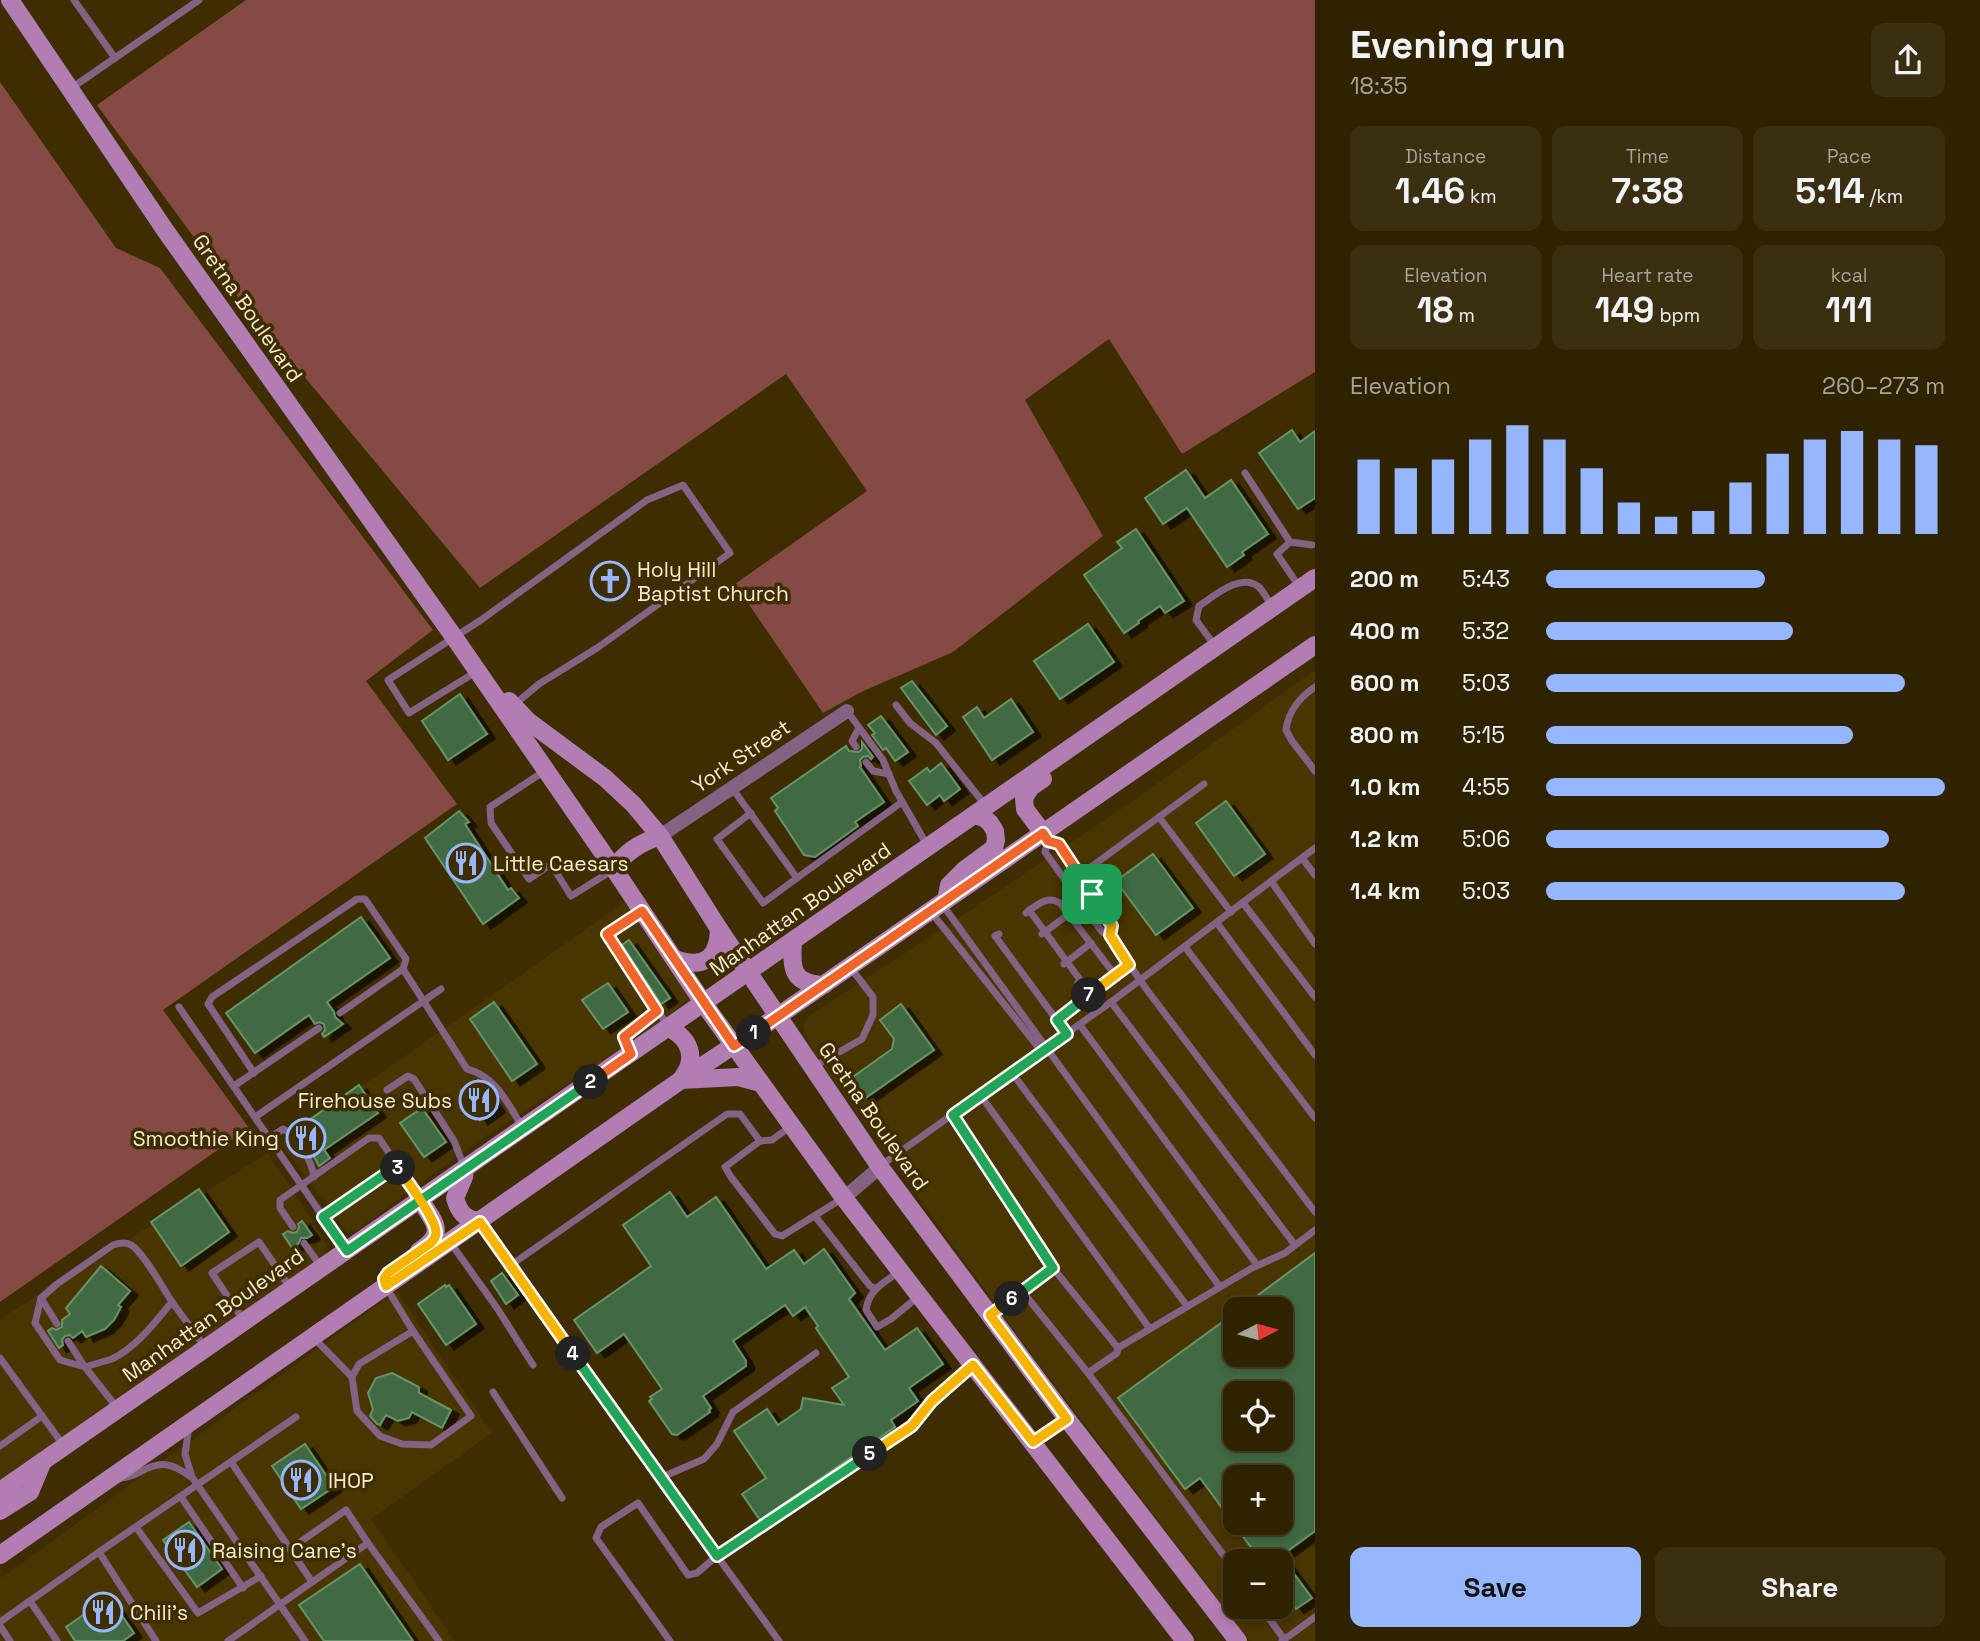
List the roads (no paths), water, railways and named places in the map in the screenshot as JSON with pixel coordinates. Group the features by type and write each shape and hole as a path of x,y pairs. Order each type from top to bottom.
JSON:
{"street":[{"name":"Gretna Boulevard","path":"10,0 165,230 454,637 734,1046 844,1198 1185,1641"},
{"name":"Manhattan Boulevard","path":"0,1491 1315,578"},
{"name":"Gretna Boulevard","path":"454,637 528,721 605,778 633,804 660,836 719,929 880,1167 1067,1419 1238,1641"},
{"path":"0,1555 8,1545 112,1477 681,1080 939,905 1046,837 1315,645"},
{"name":"York Street","path":"660,836 847,710"},
{"path":"1046,837 1026,809 1024,798 1031,787 1089,747 1096,731"},
{"path":"939,905 949,885 994,848 995,831 980,810"},
{"path":"614,869 622,856 645,841 660,836"},
{"path":"675,959 689,964 698,963 711,956 719,944 719,929"},
{"path":"793,941 791,962 800,979 806,983 824,985"},
{"path":"669,1028 679,1033 689,1051 690,1064 681,1080"},
{"path":"681,1080 738,1077 761,1083"},
{"path":"844,1198 880,1167"},
{"path":"465,1169 455,1198 465,1217 480,1222"},
{"path":"386,1286 384,1279 388,1273 431,1243 436,1236 432,1219 420,1200"},
{"path":"1033,1442 1067,1419"},
{"path":"0,1511 30,1492 43,1461"}],"lane":[{"path":"74,0 115,58"},
{"path":"70,89 199,0"},
{"path":"1245,473 1290,542 1314,546"},
{"path":"477,671 408,713 388,680 454,637 647,500 683,485 730,553 607,640 539,684 513,706"},
{"path":"1290,542 1277,554 1300,588"},
{"path":"1216,646 1196,620 1199,606 1229,585 1247,583 1258,586 1273,607"},
{"path":"1315,699 1312,688 1300,698 1292,710 1286,730 1315,771"},
{"path":"896,705 910,723 936,743 980,810"},
{"path":"847,710 883,760 902,802 928,847"},
{"path":"856,747 852,741 859,728"},
{"path":"866,762 873,771 889,774"},
{"path":"546,770 490,807 491,823 529,879 551,864 571,896 614,869"},
{"path":"1080,875 1204,784"},
{"path":"732,788 797,878"},
{"path":"751,813 717,839 763,903 902,802"},
{"path":"1159,817 1231,912"},
{"path":"1110,935 1112,926 1080,875 1059,844 1046,837 1045,852 1102,932 1110,935 1129,965 1315,1212"},
{"path":"880,1167 1080,1025 1315,848"},
{"path":"1302,858 1315,875"},
{"path":"1271,881 1315,944"},
{"path":"1080,982 1028,912 1047,898 1060,903 1115,975"},
{"path":"254,1073 208,1004 212,997 357,899 365,899 406,959 403,969 340,1013"},
{"path":"1242,904 1315,997"},
{"path":"939,905 1220,1287"},
{"path":"939,905 1045,1050"},
{"path":"642,911 607,934 669,1028"},
{"path":"1043,933 1069,914"},
{"path":"1217,923 1315,1055"},
{"path":"999,934 995,936 1049,1005 1067,1034"},
{"path":"1065,963 1091,943"},
{"path":"1185,947 1315,1118"},
{"path":"1057,1020 1129,965"},
{"path":"813,1067 862,1039 873,1015 873,997 850,967"},
{"path":"403,969 467,1069 481,1072 496,1086 524,1129"},
{"path":"255,1117 441,989"},
{"path":"1111,1002 1295,1245"},
{"path":"179,1007 347,1251"},
{"path":"631,1054 624,1037 657,1011"},
{"path":"1080,1025 1257,1265"},
{"path":"234,1086 319,1028"},
{"path":"1012,1073 1187,1307"},
{"path":"387,1090 408,1076 414,1079 454,1141 465,1169"},
{"path":"981,1096 1150,1329"},
{"path":"511,1265 727,1114 740,1114 760,1141"},
{"path":"953,1115 1053,1268 1118,1348"},
{"path":"792,1126 772,1140 760,1141 725,1167 731,1177 775,1234 782,1236 844,1198"},
{"path":"270,1138 283,1129 290,1132 312,1166 314,1177"},
{"path":"293,1227 280,1208 280,1200 369,1138 379,1139 420,1200"},
{"path":"323,1217 397,1166"},
{"path":"815,1216 870,1286 876,1289"},
{"path":"480,1222 660,1478 779,1641"},
{"path":"1088,1373 1117,1353 1118,1348 1257,1265 1285,1253 1315,1230"},
{"path":"245,1322 212,1273 259,1242 292,1289"},
{"path":"450,1242 533,1365"},
{"path":"304,1243 322,1268"},
{"path":"172,1302 129,1348 111,1359 85,1367 60,1360 35,1323 41,1298 57,1284 113,1245 130,1244 141,1254 206,1348"},
{"path":"990,1315 1053,1268"},
{"path":"900,1271 868,1298 866,1310 877,1327 920,1296"},
{"path":"313,1337 352,1377 357,1411 380,1436 402,1444 431,1445 471,1416 386,1286"},
{"path":"1022,1291 1088,1373 1223,1555"},
{"path":"41,1298 57,1324"},
{"path":"352,1377 359,1364 413,1331"},
{"path":"68,1341 118,1409"},
{"path":"660,1478 704,1458 718,1444 733,1412 816,1353"},
{"path":"0,1358 65,1446"},
{"path":"670,1641 596,1538 601,1527 638,1503 688,1575 697,1573 717,1556 912,1426 932,1401 973,1365"},
{"path":"493,1392 562,1498"},
{"path":"0,1446 42,1416"},
{"path":"10,1641 0,1624 99,1552 296,1417"},
{"path":"190,1423 185,1440 185,1454 192,1477"},
{"path":"231,1462 312,1582"},
{"path":"112,1477 128,1478 147,1468 167,1464 177,1466 192,1477 305,1641"},
{"path":"181,1497 243,1588"},
{"path":"290,1549 346,1510 439,1641"},
{"path":"136,1527 198,1613 261,1576"},
{"path":"228,1641 368,1543"},
{"path":"99,1552 156,1641"},
{"path":"30,1601 57,1641"},
{"path":"1269,1619 1283,1640 1315,1617"}],"place":[{"name":"Holy Hill Baptist Church","path":"610,581"},
{"name":"Little Caesars","path":"466,863"},
{"name":"Firehouse Subs","path":"479,1100"},
{"name":"Smoothie King","path":"306,1138"},
{"name":"IHOP","path":"301,1480"},
{"name":"Raising Cane's","path":"185,1550"},
{"name":"Chili's","path":"103,1612"}]}
